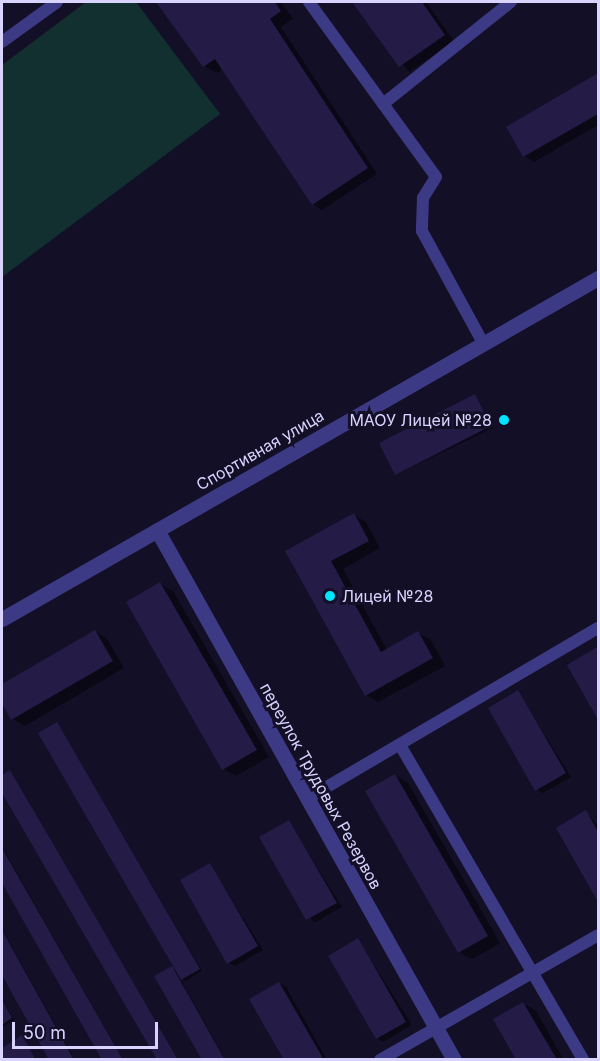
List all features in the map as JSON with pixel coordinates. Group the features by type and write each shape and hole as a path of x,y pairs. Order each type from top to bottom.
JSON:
{"street":[{"name":"Спортивная улица","path":"2,619 598,278"},
{"name":"переулок Трудовых Резервов","path":"157,530 454,1059"}],"lane":[{"path":"2,42 57,2"},
{"path":"309,2 436,177 423,198 422,231 483,343"},
{"path":"383,104 511,2"},
{"path":"308,798 598,628"},
{"path":"400,746 583,1059"},
{"path":"380,1059 598,934"}],"green space":[{"path":"86,2 136,2 220,114 2,277 2,65"}],"building":[{"path":"156,2 275,2 281,11 270,19 368,168 312,205 215,59 203,67"},
{"path":"352,2 422,2 445,35 399,67"},
{"path":"598,73 598,114 523,157 506,127"},
{"path":"475,394 491,426 395,475 379,443"},
{"name":"Лицей №28","path":"354,513 369,541 331,561 381,652 418,631 433,658 365,696 285,551"},
{"path":"160,582 257,750 222,770 126,602"},
{"path":"95,630 113,661 11,720 2,703 2,684"},
{"path":"597,647 598,650 598,720 567,665"},
{"path":"518,690 566,773 535,791 488,708"},
{"path":"57,722 200,969 181,980 38,733"},
{"path":"10,770 178,1060 157,1060 2,793 2,775"},
{"path":"395,774 488,936 458,953 365,791"},
{"path":"586,810 598,832 598,902 556,828"},
{"path":"289,820 337,903 306,920 259,837"},
{"path":"2,848 123,1060 102,1060 2,883"},
{"path":"210,863 258,946 227,964 180,880"},
{"path":"2,930 74,1060 49,1060 2,975"},
{"path":"358,938 406,1022 376,1039 328,956"},
{"path":"172,966 225,1060 202,1060 154,976"},
{"path":"279,982 324,1060 284,1060 249,999"},
{"path":"2,999 12,1018 2,1025"},
{"path":"523,1002 557,1060 516,1060 493,1019"},
{"path":"22,1035 36,1060 2,1060 2,1048"}],"place":[{"name":"МАОУ Лицей №28","path":"504,420"},
{"name":"Лицей №28","path":"330,596"}]}
